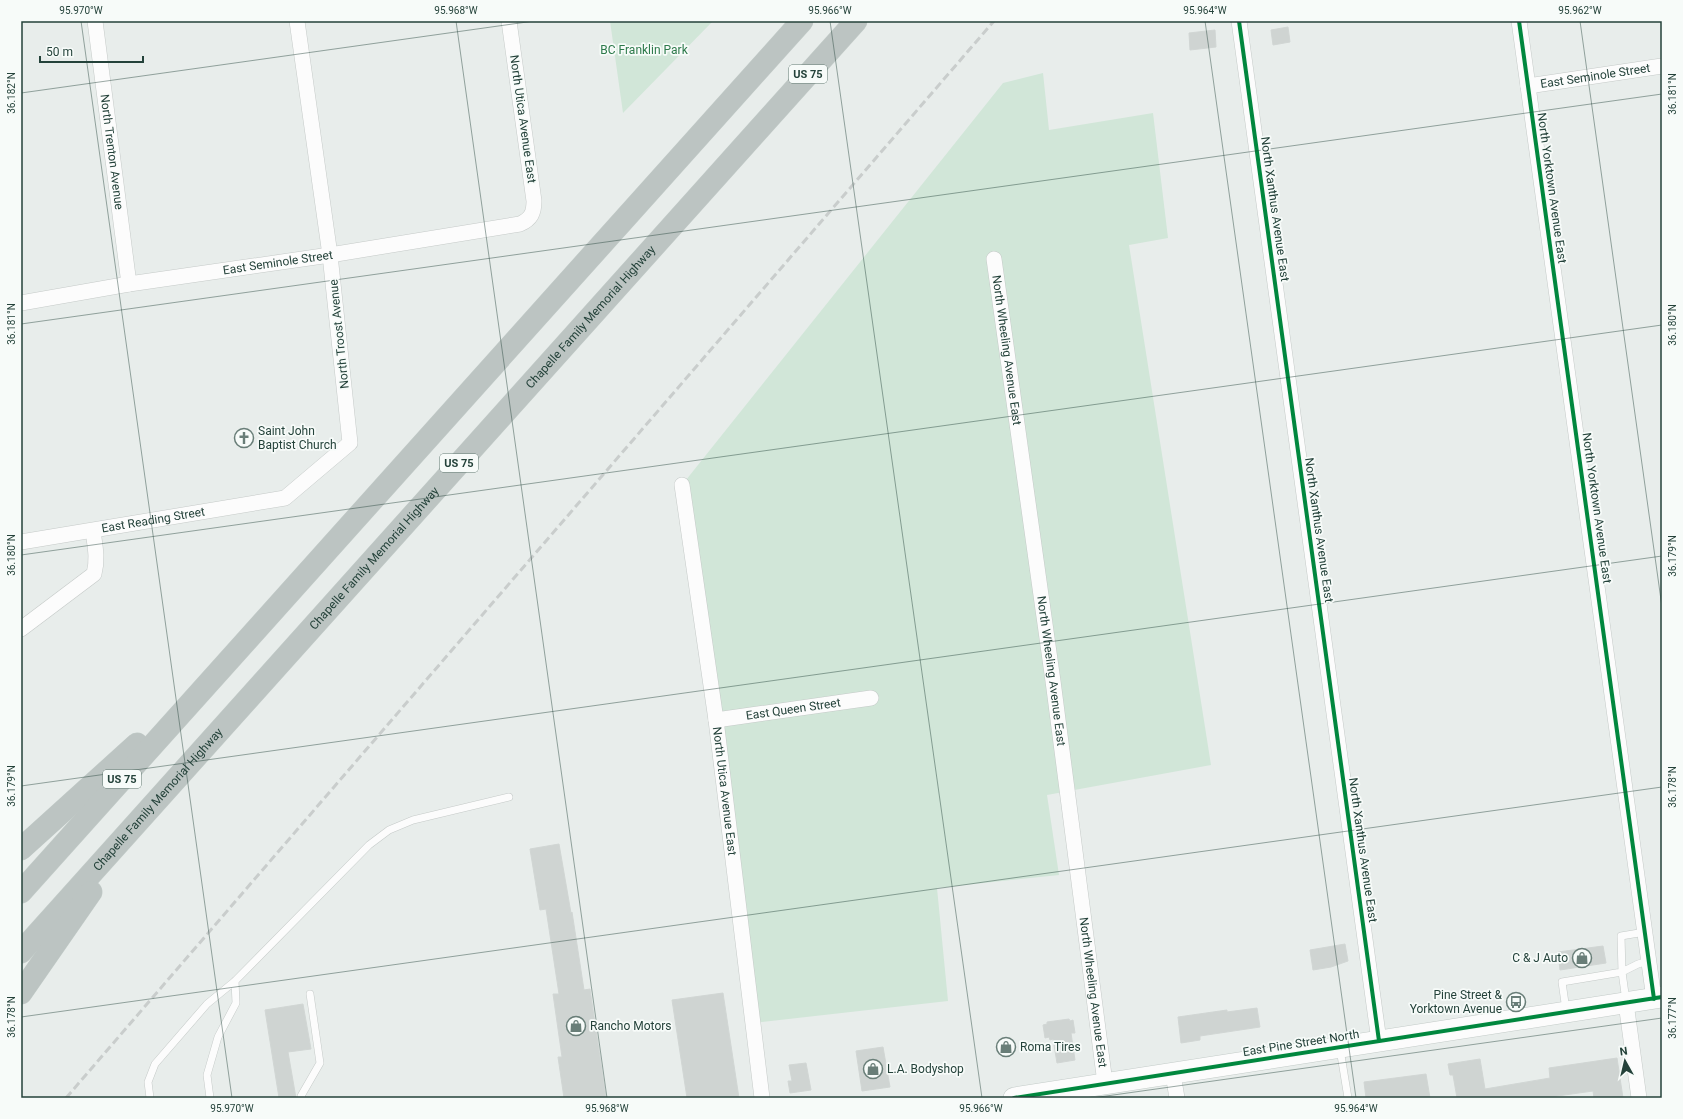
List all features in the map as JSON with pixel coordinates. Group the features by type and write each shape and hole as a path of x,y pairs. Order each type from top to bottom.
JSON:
{"highway":[{"name":"US 75","path":"21,892 802,21"},
{"name":"Chapelle Family Memorial Highway","path":"21,952 856,21"},
{"path":"21,849 223,666"},
{"path":"21,993 61,934 158,799"}],"main road":[{"name":"East Pine Street North","path":"1014,1098 1658,998"}],"street":[{"name":"North Trenton Avenue","path":"95,21 129,284"},
{"name":"North Troost Avenue","path":"285,498 350,443 330,255 298,21"},
{"name":"North Utica Avenue East","path":"509,21 534,201 534,208 531,216"},
{"name":"North Xanthus Avenue East","path":"1239,21 1379,1041"},
{"name":"North Yorktown Avenue East","path":"1519,21 1649,961 1658,998"},
{"name":"East Seminole Street","path":"1528,86 1662,66"},
{"name":"East Seminole Street","path":"21,303 129,284 330,255 520,224 527,221 531,216"},
{"name":"North Wheeling Avenue East","path":"994,259 1053,681 1106,1083"},
{"name":"North Utica Avenue East","path":"682,485 716,720 762,1098"},
{"name":"East Reading Street","path":"21,542 285,498"},
{"path":"21,629 94,574 96,552 93,530"},
{"name":"East Queen Street","path":"716,720 871,698"},
{"path":"1626,1003 1639,1098"},
{"path":"1173,1074 1177,1098"}],"lane":[{"path":"150,1098 148,1082 155,1064 207,1004 235,981 369,845 389,830 413,820 509,797"},
{"path":"1626,1003 1622,972 1621,936 1645,932"},
{"path":"1566,1012 1562,982 1622,972 1638,964 1649,961"},
{"path":"210,1098 206,1075 218,1037 236,1003 235,981"},
{"path":"302,1098 301,1096 320,1063 310,994"},
{"path":"1340,1047 1348,1098"}],"green space":[{"name":"BC Franklin Park","path":"610,21 713,21 623,113"},
{"path":"1043,73 1049,130 1153,113 1168,238 1129,245 1211,765 1047,795 1059,875 937,888 948,1001 753,1023 682,485 1003,83"}],"building":[{"path":"1288,27 1290,42 1273,45 1271,30"},
{"path":"1215,30 1216,47 1190,50 1189,33"},
{"path":"559,844 571,913 572,912 584,990 590,989 606,1098 564,1098 558,1057 562,1057 553,994 559,994 546,909 540,910 530,849"},
{"path":"1345,944 1348,961 1331,967 1313,970 1310,950"},
{"name":"C & J Auto","path":"1603,946 1606,963 1560,970 1558,952"},
{"path":"723,993 739,1098 687,1098 672,1000"},
{"path":"303,1004 311,1049 288,1052 296,1098 279,1098 265,1010"},
{"path":"1257,1008 1260,1027 1200,1036 1200,1040 1181,1043 1178,1017 1227,1010 1227,1012"},
{"path":"1069,1019 1070,1021 1073,1020 1075,1033 1071,1033 1075,1060 1057,1063 1053,1039 1050,1040 1049,1037 1045,1038 1043,1025 1047,1024 1047,1022"},
{"name":"L.A. Bodyshop","path":"883,1047 890,1087 862,1091 856,1051"},
{"path":"1617,1058 1623,1098 1594,1098 1593,1091 1543,1098 1457,1098 1453,1075 1450,1075 1448,1064 1480,1059 1485,1089 1550,1078 1549,1068"},
{"path":"806,1063 811,1090 790,1093 788,1081 792,1081 789,1065"},
{"path":"1426,1074 1430,1098 1366,1098 1364,1082"}],"railway":[{"path":"66,1098 994,21"}],"cycle path":[{"path":"1239,21 1379,1041"},
{"path":"1519,21 1654,999"},
{"path":"1014,1098 1662,997"}],"place":[{"name":"Saint John Baptist Church","path":"244,438"},
{"name":"C & J Auto","path":"1582,958"},
{"name":"Pine Street & Yorktown Avenue","path":"1516,1002"},
{"name":"Rancho Motors","path":"576,1026"},
{"name":"Roma Tires","path":"1006,1047"},
{"name":"L.A. Bodyshop","path":"873,1069"}]}
